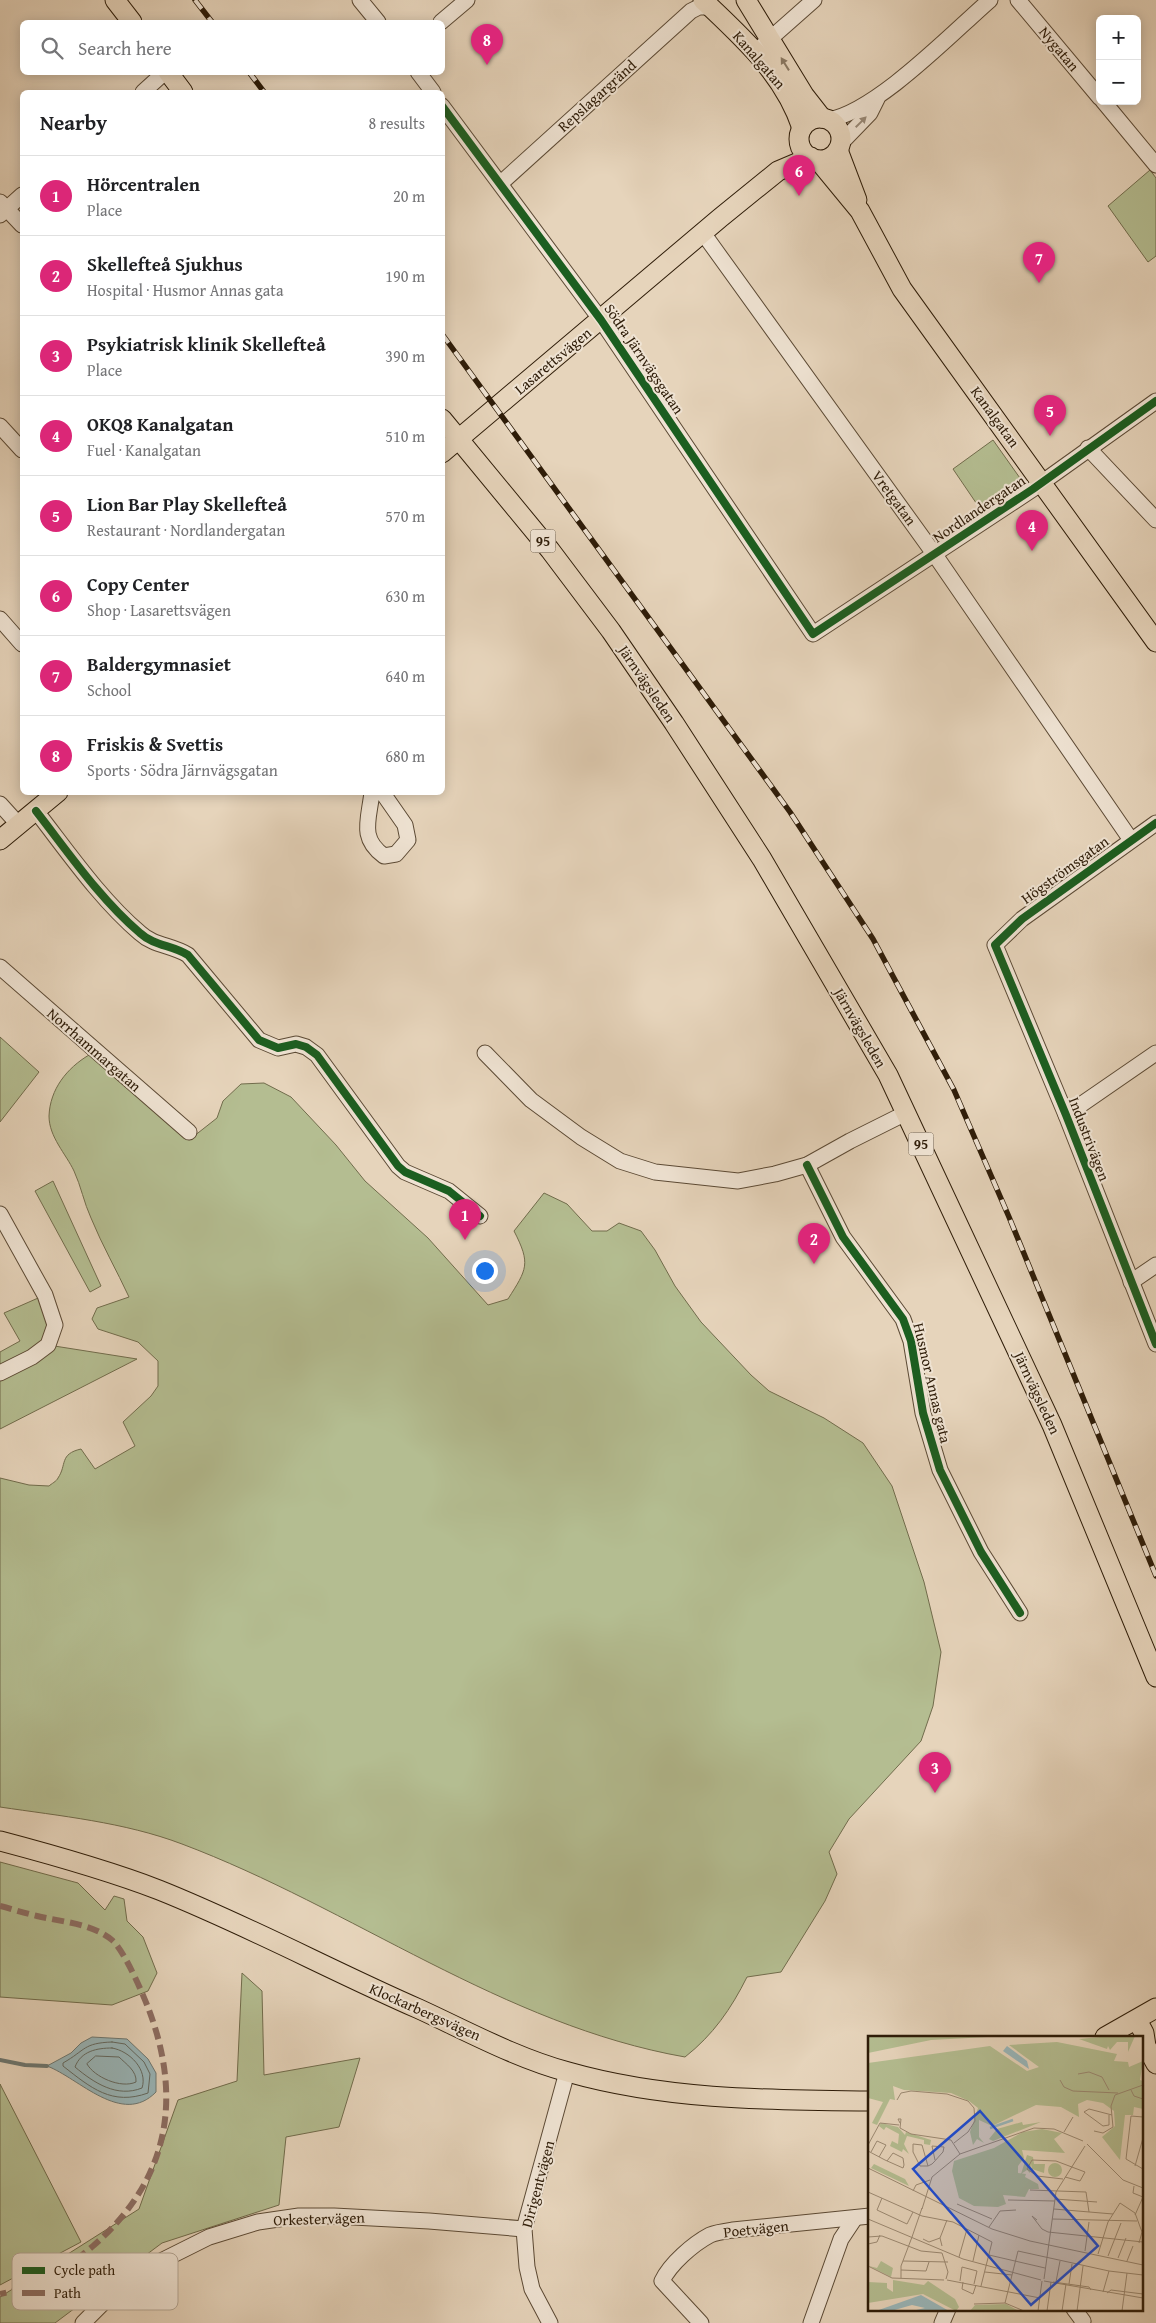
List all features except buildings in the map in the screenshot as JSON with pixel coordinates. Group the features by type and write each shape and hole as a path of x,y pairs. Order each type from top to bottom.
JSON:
{"main road":[{"path":"115,0 130,20"},
{"name":"Kanalgatan","path":"746,0 804,95 825,119"},
{"name":"Kanalgatan","path":"700,4 756,52 785,89 801,135"},
{"path":"169,75 181,90"},
{"path":"825,119 838,128 839,146 830,157 814,159 803,151 801,135 812,120 825,119"},
{"name":"Lasarettsvägen","path":"778,172 801,135"},
{"name":"Kanalgatan","path":"839,146 860,211 902,290 1043,482 1156,642"},
{"name":"Kanalgatan","path":"814,159 860,211"},
{"name":"Lasarettsvägen","path":"445,451 702,233 778,172 814,159"},
{"name":"95","path":"445,423 459,440"},
{"name":"Järnvägsleden","path":"459,440 556,557 611,631 674,723 762,859 888,1075 1052,1425 1156,1677"},
{"path":"0,840 55,795"},
{"name":"Klockarbergsvägen","path":"0,1841 52,1854 157,1889 386,1995 532,2059 568,2072 660,2092 727,2099 868,2102"},
{"path":"1156,2008 1146,2032 1146,2046 1156,2064"},
{"path":"1113,2036 1146,2032"},
{"path":"1144,2072 1156,2077"}],"street":[{"path":"360,0 376,20"},
{"path":"443,20 467,0"},
{"path":"756,52 814,0"},
{"path":"825,119 842,116 877,98 990,0"},
{"name":"Nygatan","path":"1018,0 1096,93"},
{"name":"Repslagargränd","path":"501,183 700,4"},
{"path":"145,90 163,75"},
{"path":"420,75 432,90"},
{"path":"839,146 870,113 877,98"},
{"path":"1106,105 1156,165"},
{"name":"Södra Järnvägsgatan","path":"445,110 601,320 813,634"},
{"path":"20,197 2,209 20,223"},
{"name":"Vretgatan","path":"702,233 935,555 1131,840"},
{"name":"Nordlandergatan","path":"813,634 1043,482 1156,401"},
{"path":"0,426 20,448"},
{"path":"1088,448 1156,520"},
{"path":"0,619 20,642"},
{"path":"372,795 367,836 376,850 384,856 389,856 396,854 402,848 408,840 408,832 406,825 384,795"},
{"path":"0,804 19,825"},
{"path":"36,811 98,889 140,934 154,943 178,949 188,955 259,1040 278,1048 296,1044 306,1046 317,1056 398,1166 405,1172 449,1192 480,1216"},
{"name":"Högströmsgatan","path":"995,945 1022,919 1156,823"},
{"name":"Industrivägen","path":"995,945 1066,1115 1156,1344"},
{"name":"Norrhammargatan","path":"0,967 189,1132"},
{"path":"485,1053 531,1100 553,1118 620,1161 655,1172 738,1181 807,1165 906,1113"},
{"path":"1066,1115 1156,1053"},
{"name":"Husmor Annas gata","path":"807,1165 843,1237 903,1319 911,1341 922,1413 940,1470 972,1536 1020,1613"},
{"path":"0,1214 45,1295 55,1325 48,1346 32,1357 0,1373"},
{"path":"1131,1282 1156,1265"},
{"name":"Dirigentvägen","path":"550,2323 532,2289 526,2267 524,2229 568,2072"},
{"name":"Orkestervägen","path":"177,2253 209,2237 258,2222 299,2216 429,2220 524,2229"},
{"path":"811,2323 840,2239 862,2217"},
{"name":"Poetvägen","path":"701,2323 662,2281 673,2266 698,2243 712,2234 734,2230 862,2217"},
{"name":"Orkestervägen","path":"83,2323 96,2310"},
{"path":"942,2323 948,2310"}],"green space":[{"path":"1150,170 1156,178 1156,256 1148,262 1108,206"},
{"path":"993,440 1027,488 985,516 953,469"},
{"path":"0,1037 39,1072 0,1122"},
{"path":"89,1055 189,1140 217,1118 223,1101 241,1084 264,1083 291,1097 336,1145 365,1181 428,1238 488,1305 508,1299 523,1273 525,1259 514,1231 544,1193 567,1204 592,1231 607,1231 619,1223 641,1231 655,1250 675,1286 701,1322 751,1375 769,1391 824,1418 863,1443 892,1486 924,1582 941,1652 933,1706 921,1741 849,1819 829,1852 837,1874 825,1901 781,1972 747,1977 720,2021 704,2040 685,2057 618,2041 554,2019 429,1963 245,1870 182,1844 160,1836 115,1825 0,1807 0,1478 29,1485 49,1486 61,1473 66,1457 74,1451 81,1449 95,1469 135,1446 123,1422 151,1396 158,1386 158,1361 138,1342 98,1329 92,1319 97,1308 129,1297 95,1228 74,1171 55,1138 50,1124 50,1106 56,1088 74,1066"},
{"path":"53,1181 101,1286 90,1292 35,1191"},
{"path":"45,1295 48,1345 137,1359 0,1429 0,1352 20,1341 4,1313"},
{"path":"0,1862 78,1883 105,1910 114,1896 124,1899 127,1921 143,1937 157,1973 148,1991 112,2005 0,1997"},
{"path":"242,1973 262,1991 264,2075 360,2058 339,2127 286,2137 279,2205 162,2243 149,2253 70,2253 139,2209 178,2100 237,2081"},
{"path":"0,2084 81,2242 60,2253 12,2253 12,2279 0,2285"},
{"path":"12,2289 12,2310 72,2310 55,2323 0,2323 0,2297"}],"water":[{"path":"92,2037 127,2039 148,2059 156,2073 156,2092 143,2101 129,2104 115,2102 101,2097 47,2066 71,2053 81,2043"}],"waterway":[{"path":"0,2060 25,2065 47,2066"}],"railway":[{"path":"195,0 210,20"},
{"path":"251,75 262,90"},
{"path":"445,338 790,812 873,939 954,1090 1009,1217 1156,1576"}],"marked path":[{"path":"0,1906 86,1927 104,1934 112,1940 122,1953 142,1994 159,2044 165,2076 166,2108 162,2138 153,2167 138,2194 118,2221 84,2253"},
{"path":"0,2294 12,2291"}],"cycle path":[{"path":"445,110 601,320 813,634 1033,489 1156,401"},
{"path":"36,811 85,875 125,920 151,941 188,955 259,1040 278,1048 296,1044 306,1047 317,1055 398,1166 405,1172 449,1191 480,1216"},
{"path":"1156,823 1022,919 995,945 1066,1115 1156,1344"},
{"path":"807,1165 843,1237 903,1319 911,1341 923,1413 940,1470 981,1552 1020,1613"}],"place":[{"name":"Friskis & Svettis","path":"487,65"},
{"name":"Copy Center","path":"799,196"},
{"name":"Baldergymnasiet","path":"1039,283"},
{"name":"Lion Bar Play Skellefteå","path":"1050,436"},
{"name":"OKQ8 Kanalgatan","path":"1032,551"},
{"name":"Hörcentralen","path":"465,1240"},
{"name":"Skellefteå Sjukhus","path":"814,1264"},
{"name":"Psykiatrisk klinik Skellefteå","path":"935,1793"}]}
